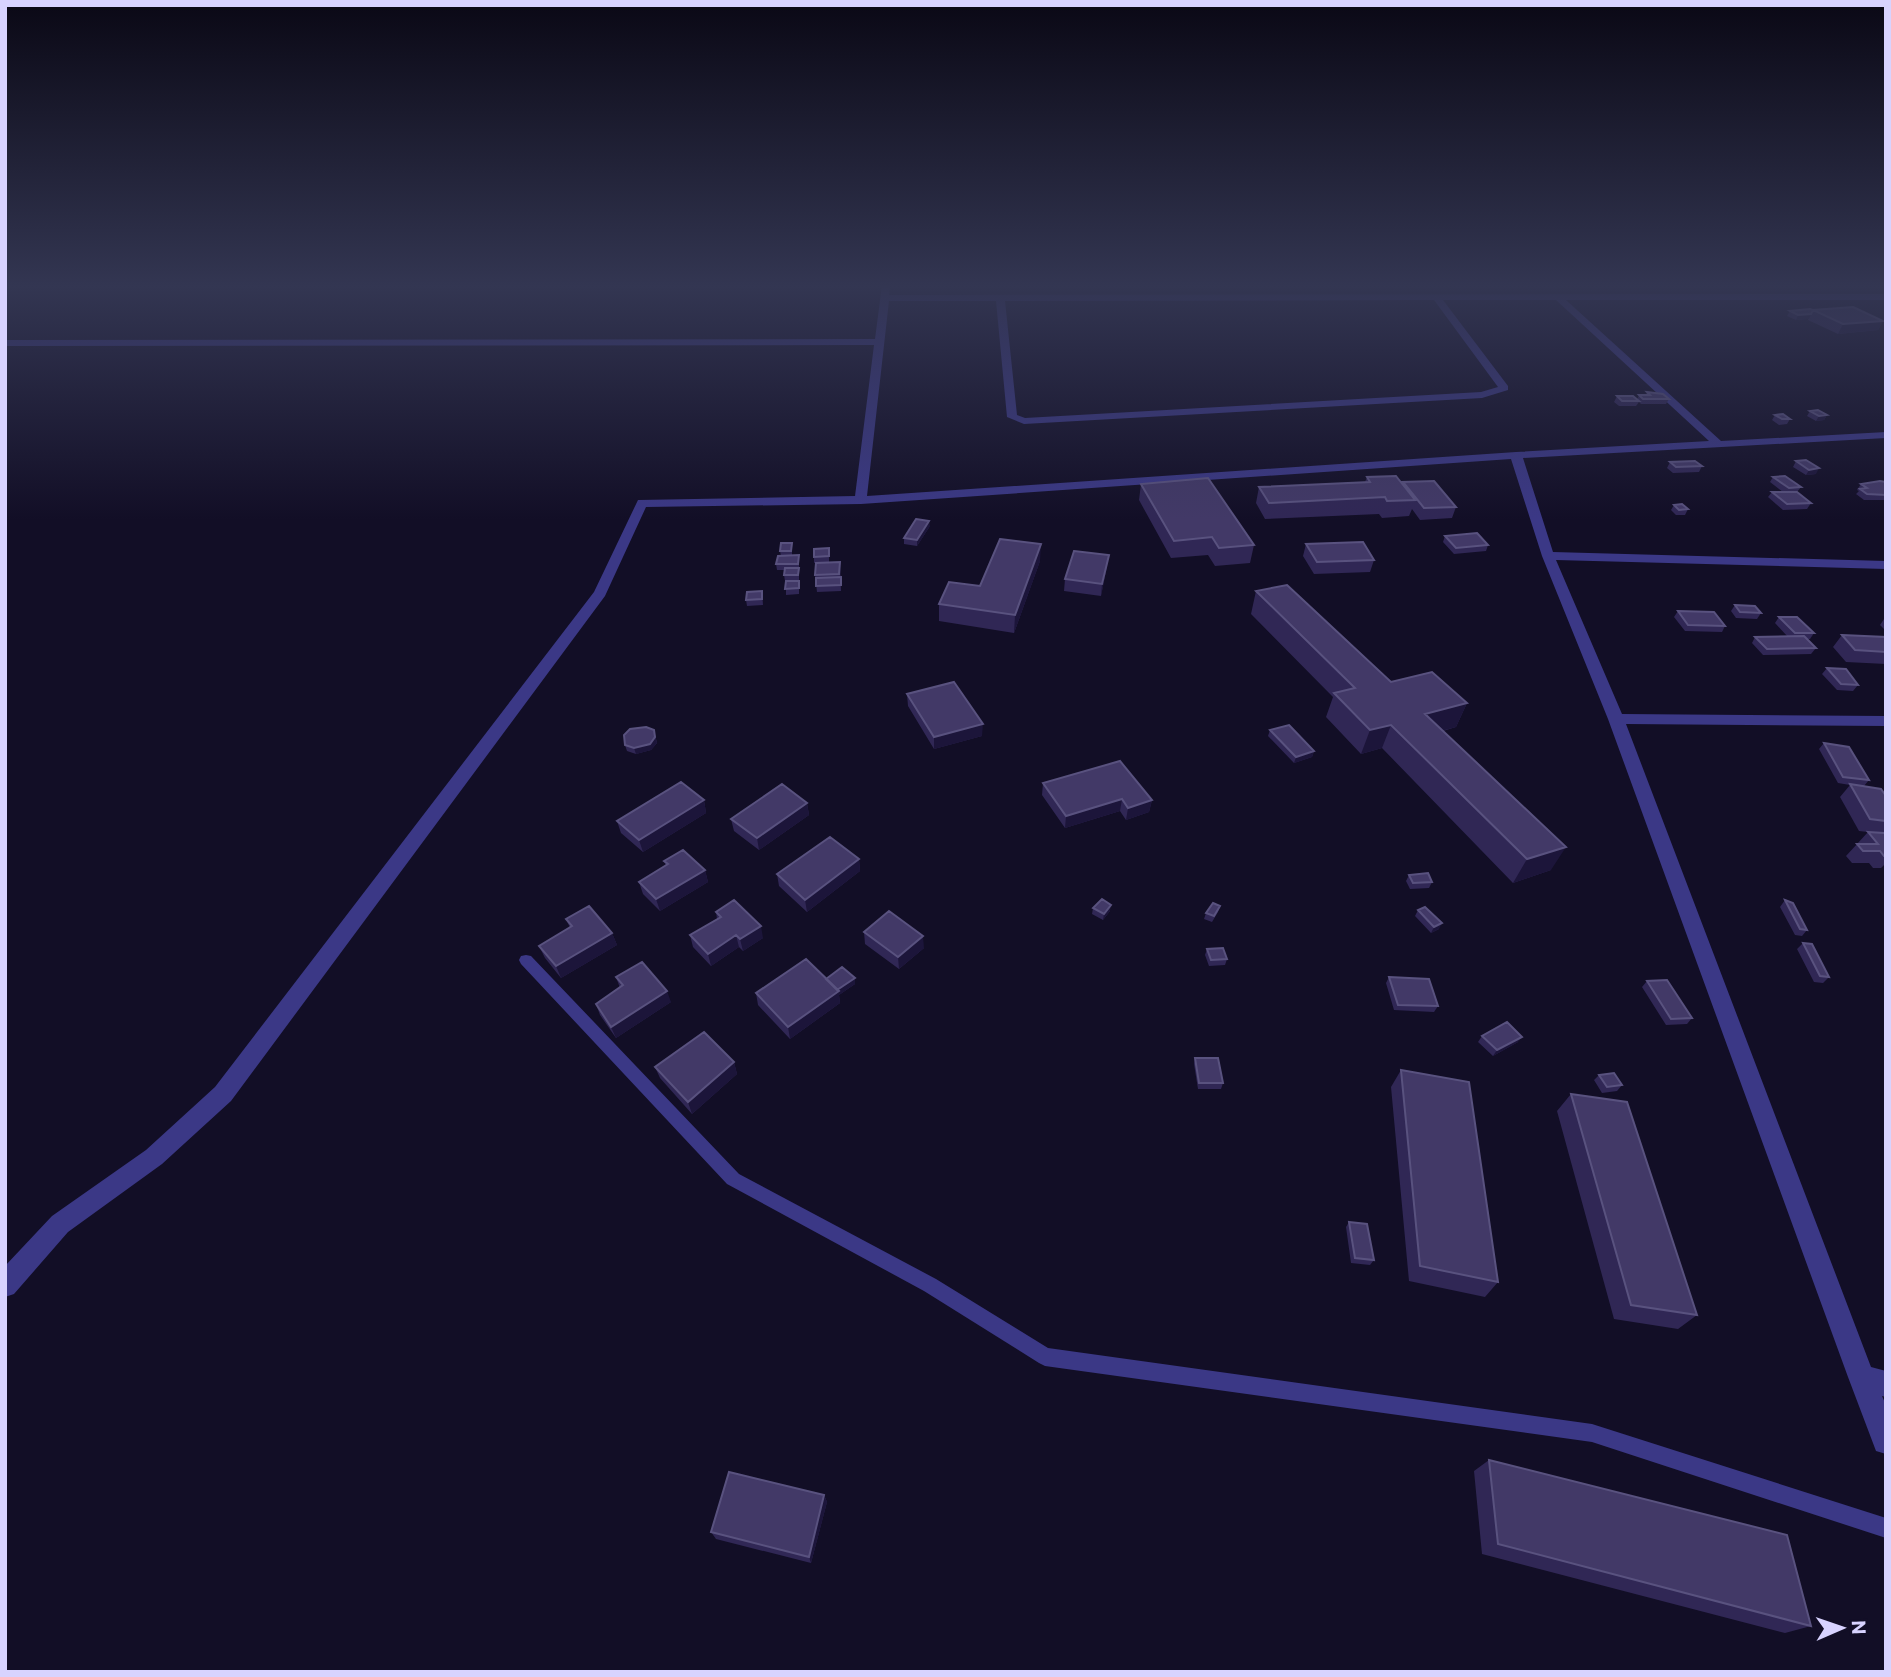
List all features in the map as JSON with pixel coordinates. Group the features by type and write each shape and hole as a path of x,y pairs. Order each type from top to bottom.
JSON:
{"street":[{"path":"861,500 875,363"},
{"path":"1007,363 1012,417 1024,421 1482,395 1504,388 1486,363"},
{"path":"1630,363 1717,443"},
{"path":"5,1285 60,1224 154,1157 223,1094 600,593 642,503 861,500 1516,455 1886,435"},
{"path":"1516,455 1548,556 1616,719 1873,1380 1886,1441"},
{"path":"1548,556 1886,565"},
{"path":"1616,719 1886,722"}],"lane":[{"path":"526,960 733,1179 930,1285 1045,1357 1592,1433 1886,1528"}],"building":[{"path":"1647,392 1663,394 1669,399 1643,399 1639,395 1650,395"},
{"path":"1617,396 1633,396 1639,401 1622,401"},
{"path":"1818,410 1827,415 1819,416 1810,411"},
{"path":"1783,414 1790,419 1775,415"},
{"path":"1806,460 1819,468 1809,470 1796,461"},
{"path":"1695,461 1702,466 1676,467 1670,462"},
{"path":"1396,476 1415,500 1387,501 1385,497 1269,503 1259,487 1370,482 1367,477"},
{"path":"1785,476 1801,487 1789,488 1773,477"},
{"path":"1208,478 1254,545 1219,548 1212,537 1174,541 1141,484"},
{"path":"1434,481 1456,507 1424,508 1403,482"},
{"path":"1886,482 1886,495 1867,494 1860,489 1867,488 1861,484"},
{"path":"1772,492 1797,492 1811,503 1787,504"},
{"path":"1682,504 1688,509 1679,510 1674,505"},
{"path":"916,519 929,521 917,540 904,538"},
{"path":"1477,533 1488,545 1456,548 1445,536"},
{"path":"1000,539 1041,544 1015,615 939,604 949,582 980,586"},
{"path":"1363,542 1374,560 1317,562 1306,544"},
{"path":"781,543 792,543 791,551 780,551"},
{"path":"829,548 829,556 814,557 814,549"},
{"path":"1074,551 1109,555 1102,584 1065,579"},
{"path":"799,555 798,564 776,564 778,556"},
{"path":"840,562 839,574 815,575 816,563"},
{"path":"785,568 799,568 798,575 784,575"},
{"path":"841,577 841,585 816,586 816,578"},
{"path":"786,581 799,581 799,588 785,589"},
{"path":"1287,585 1391,682 1432,672 1467,703 1425,714 1566,847 1527,859 1391,725 1370,730 1334,693 1355,688 1256,591"},
{"path":"762,591 762,599 746,600 747,592"},
{"path":"1735,605 1755,606 1761,613 1740,612"},
{"path":"1678,611 1714,612 1725,626 1688,625"},
{"path":"1779,617 1797,617 1814,633 1795,633"},
{"path":"1842,635 1886,637 1886,652 1855,650"},
{"path":"1804,636 1816,648 1767,649 1755,637"},
{"path":"1827,668 1846,669 1858,685 1841,684"},
{"path":"954,682 983,724 934,737 907,694"},
{"path":"1289,725 1314,751 1296,757 1270,730"},
{"path":"646,727 654,730 655,737 650,744 634,748 625,745 624,735 630,729"},
{"path":"1824,743 1849,747 1869,780 1843,777"},
{"path":"1120,761 1152,800 1128,808 1122,799 1066,816 1043,783"},
{"path":"681,782 704,800 639,840 617,821"},
{"path":"782,784 807,803 757,838 731,819"},
{"path":"1850,784 1881,789 1886,796 1886,821 1870,819"},
{"path":"1868,832 1886,834 1886,856 1880,851 1863,851 1857,844 1878,844"},
{"path":"830,837 859,859 805,900 777,874"},
{"path":"683,850 705,870 656,899 639,882 668,864 664,861"},
{"path":"1428,873 1432,882 1413,883 1409,875"},
{"path":"1102,899 1111,905 1104,914 1093,908"},
{"path":"734,900 761,926 740,939 736,935 708,954 690,935 721,917 716,912"},
{"path":"1785,900 1793,903 1807,930 1800,929"},
{"path":"1213,903 1220,906 1214,916 1206,913"},
{"path":"589,906 612,933 556,966 539,946 572,926 566,919"},
{"path":"1425,907 1442,923 1434,927 1418,910"},
{"path":"889,911 923,936 898,957 864,932"},
{"path":"1803,943 1812,944 1829,977 1820,976"},
{"path":"1223,948 1227,959 1211,960 1207,949"},
{"path":"806,959 839,991 788,1027 756,993"},
{"path":"642,962 667,991 611,1027 596,1004 623,985 616,977"},
{"path":"842,967 855,978 837,990 826,979"},
{"path":"1389,977 1429,979 1438,1006 1398,1005"},
{"path":"1667,980 1692,1018 1671,1019 1647,981"},
{"path":"1507,1022 1522,1037 1497,1050 1482,1036"},
{"path":"704,1032 734,1062 688,1102 655,1067"},
{"path":"1195,1058 1218,1058 1223,1083 1199,1083"},
{"path":"1401,1070 1469,1082 1498,1282 1420,1266"},
{"path":"1614,1073 1622,1085 1607,1087 1599,1075"},
{"path":"1571,1094 1627,1102 1697,1315 1631,1305"},
{"path":"1349,1222 1367,1224 1374,1260 1355,1258"},
{"path":"1489,1460 1787,1535 1811,1626 1498,1544"},
{"path":"729,1472 824,1495 809,1557 711,1532"}]}
